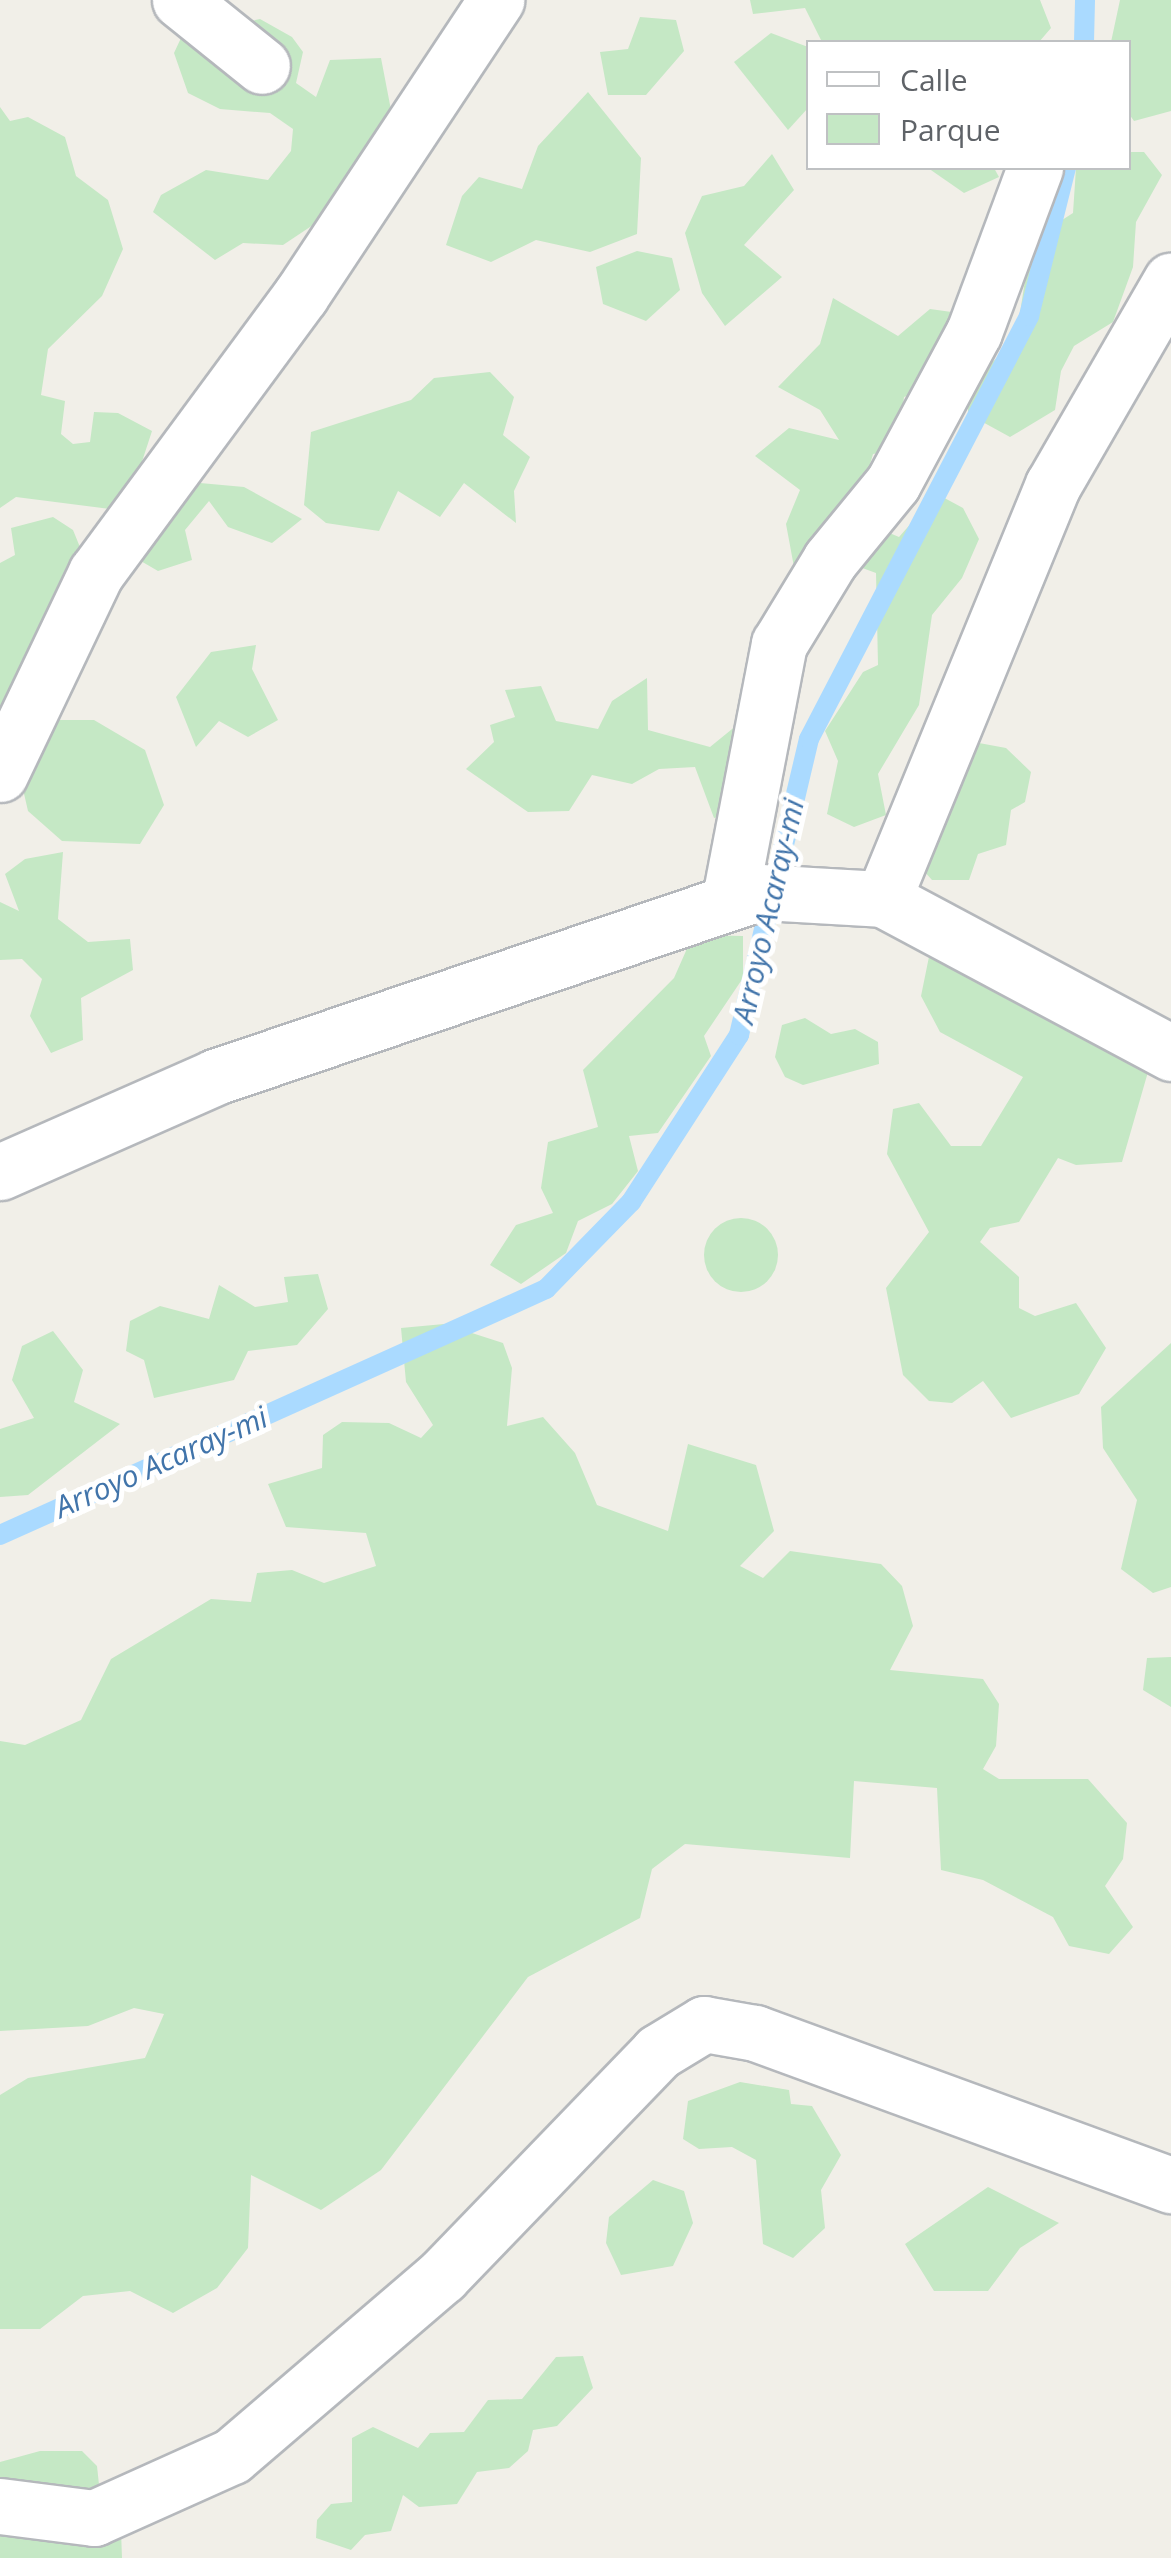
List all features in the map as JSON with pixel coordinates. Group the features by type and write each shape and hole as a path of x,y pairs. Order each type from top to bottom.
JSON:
{"street":[{"path":"180,0 262,66"},
{"path":"0,774 96,573 301,296 496,0"},
{"path":"745,895 779,644 830,560 892,482 974,332 1034,170"},
{"path":"870,896 1054,485 1171,280"},
{"path":"0,1172 215,1077 745,895 870,896 1171,1053"},
{"path":"0,2506 86,2538 232,2456 442,2276 658,2052 704,2024 755,2032 1171,2186"}],"green space":[{"path":"750,0 1040,0 1051,28 1041,40 821,40 805,8 753,14"},
{"path":"1120,0 1171,0 1171,111 1134,121 1131,40 1111,40"},
{"path":"640,17 676,20 684,51 646,95 608,95 600,52 628,49"},
{"path":"212,18 233,25 260,19 292,37 303,52 296,83 316,97 330,60 381,58 391,110 334,211 283,245 243,243 215,260 153,212 161,195 206,170 268,180 291,151 293,129 270,113 220,109 188,93 174,53 181,38"},
{"path":"771,33 806,46 806,110 788,130 734,62"},
{"path":"588,92 641,158 637,234 590,252 536,240 491,262 446,245 462,196 479,177 522,189 538,146"},
{"path":"0,107 10,121 28,117 65,137 76,176 108,200 123,249 102,296 48,349 41,395 65,401 61,434 73,444 90,442 94,412 118,413 152,431 135,483 110,509 16,497 0,508"},
{"path":"1131,152 1144,152 1162,175 1136,222 1133,267 1113,322 1074,346 1061,371 1055,410 1010,437 968,414 968,385 1016,340 1031,240 1073,213 1076,170 1131,170"},
{"path":"772,154 794,190 744,245 782,277 725,326 702,293 685,233 702,196 744,186"},
{"path":"931,170 995,170 999,177 964,193"},
{"path":"637,251 672,258 680,290 646,321 603,304 596,267"},
{"path":"833,298 898,336 930,309 966,314 966,376 904,397 898,450 873,454 866,478 868,524 899,537 937,494 963,508 979,539 962,578 932,615 919,705 878,774 886,815 854,827 827,814 838,761 825,731 863,672 878,665 876,573 824,554 794,567 786,524 800,490 755,456 789,428 839,440 820,410 778,387 820,344"},
{"path":"490,372 514,397 503,435 530,457 514,491 516,523 464,483 440,517 398,491 379,531 326,523 304,505 311,432 411,400 434,378"},
{"path":"167,480 244,487 302,519 272,543 228,527 209,501 185,530 192,560 158,571 127,553"},
{"path":"53,517 73,530 84,557 0,718 0,563 15,555 11,528"},
{"path":"256,645 252,669 278,720 248,737 219,721 196,747 176,697 211,652"},
{"path":"647,678 648,730 710,747 753,712 760,806 714,818 695,767 659,769 632,784 592,775 569,811 528,812 466,769 494,742 490,725 515,717 505,690 541,686 556,721 598,729 612,701"},
{"path":"48,720 94,720 145,750 164,805 140,844 62,841 28,811 17,763"},
{"path":"979,743 1006,748 1031,772 1025,802 1011,810 1006,845 978,854 969,880 932,880 915,861 954,774 967,772"},
{"path":"63,852 58,919 88,942 130,939 133,970 81,998 83,1040 51,1053 30,1016 42,979 22,959 0,960 0,902 19,911 5,874 25,859"},
{"path":"693,935 743,936 743,978 704,1036 711,1056 658,1133 629,1136 638,1171 612,1204 578,1221 566,1253 521,1284 490,1265 516,1225 553,1213 541,1188 548,1142 598,1127 583,1070 674,978"},
{"path":"933,937 1029,1011 1068,1001 1150,1065 1122,1162 1076,1165 1058,1158 1019,1222 990,1228 980,1242 1019,1277 1019,1308 1035,1316 1076,1303 1106,1348 1079,1394 1011,1418 983,1381 952,1403 929,1401 903,1375 886,1288 929,1232 887,1154 893,1109 919,1103 951,1146 981,1146 1023,1077 940,1032 921,996"},
{"path":"805,1018 831,1034 855,1029 878,1042 879,1064 803,1085 785,1077 775,1057 782,1025"},
{"path":"741,1218 767,1229 778,1255 767,1281 741,1292 715,1281 704,1255 715,1229"},
{"path":"318,1274 328,1309 297,1345 248,1351 234,1380 154,1398 144,1360 126,1351 130,1321 160,1306 209,1319 219,1285 255,1307 288,1302 284,1277"},
{"path":"444,1324 503,1343 512,1368 507,1426 543,1417 575,1453 597,1505 668,1531 688,1444 756,1465 774,1531 740,1566 763,1578 790,1551 881,1564 902,1586 913,1626 890,1670 983,1679 999,1704 996,1746 983,1769 999,1779 1088,1779 1127,1823 1123,1859 1105,1886 1133,1927 1109,1954 1069,1946 1053,1917 983,1880 941,1870 937,1788 854,1781 850,1858 685,1844 652,1869 640,1918 528,1977 381,2170 321,2210 251,2175 248,2248 217,2288 173,2313 130,2291 83,2296 40,2329 0,2329 0,2095 28,2078 145,2058 164,2014 134,2008 88,2026 0,2031 0,1741 25,1745 81,1720 111,1659 211,1599 251,1602 257,1573 292,1570 324,1583 376,1566 366,1533 286,1527 268,1484 322,1468 323,1435 342,1422 389,1423 421,1438 433,1425 406,1382 401,1328"},
{"path":"53,1331 83,1370 74,1402 120,1424 28,1495 0,1497 0,1429 34,1418 12,1380 22,1346"},
{"path":"1171,1343 1171,1587 1153,1593 1121,1569 1137,1500 1103,1448 1101,1407"},
{"path":"1171,1657 1171,1707 1143,1690 1147,1658"},
{"path":"740,2082 789,2090 791,2104 812,2106 841,2155 821,2190 825,2228 793,2258 763,2244 756,2160 732,2147 699,2149 683,2139 688,2101"},
{"path":"653,2180 684,2191 693,2223 673,2266 621,2275 606,2243 609,2217"},
{"path":"988,2187 1059,2223 1020,2248 988,2291 934,2291 905,2244"},
{"path":"583,2356 593,2388 557,2426 533,2430 528,2451 509,2468 477,2472 457,2504 419,2507 403,2495 391,2531 365,2535 351,2550 316,2538 317,2520 331,2504 352,2502 352,2438 373,2427 418,2448 430,2433 464,2432 488,2400 522,2399 556,2357"},
{"path":"40,2451 82,2451 97,2466 100,2494 120,2503 122,2558 0,2558 0,2462"}],"waterway":[{"name":"Arroyo Acaray-mi","path":"1084,40 1085,0"},
{"name":"Arroyo Acaray-mi","path":"0,1535 546,1289 631,1202 739,1035 809,739 1029,316 1066,170"}]}
